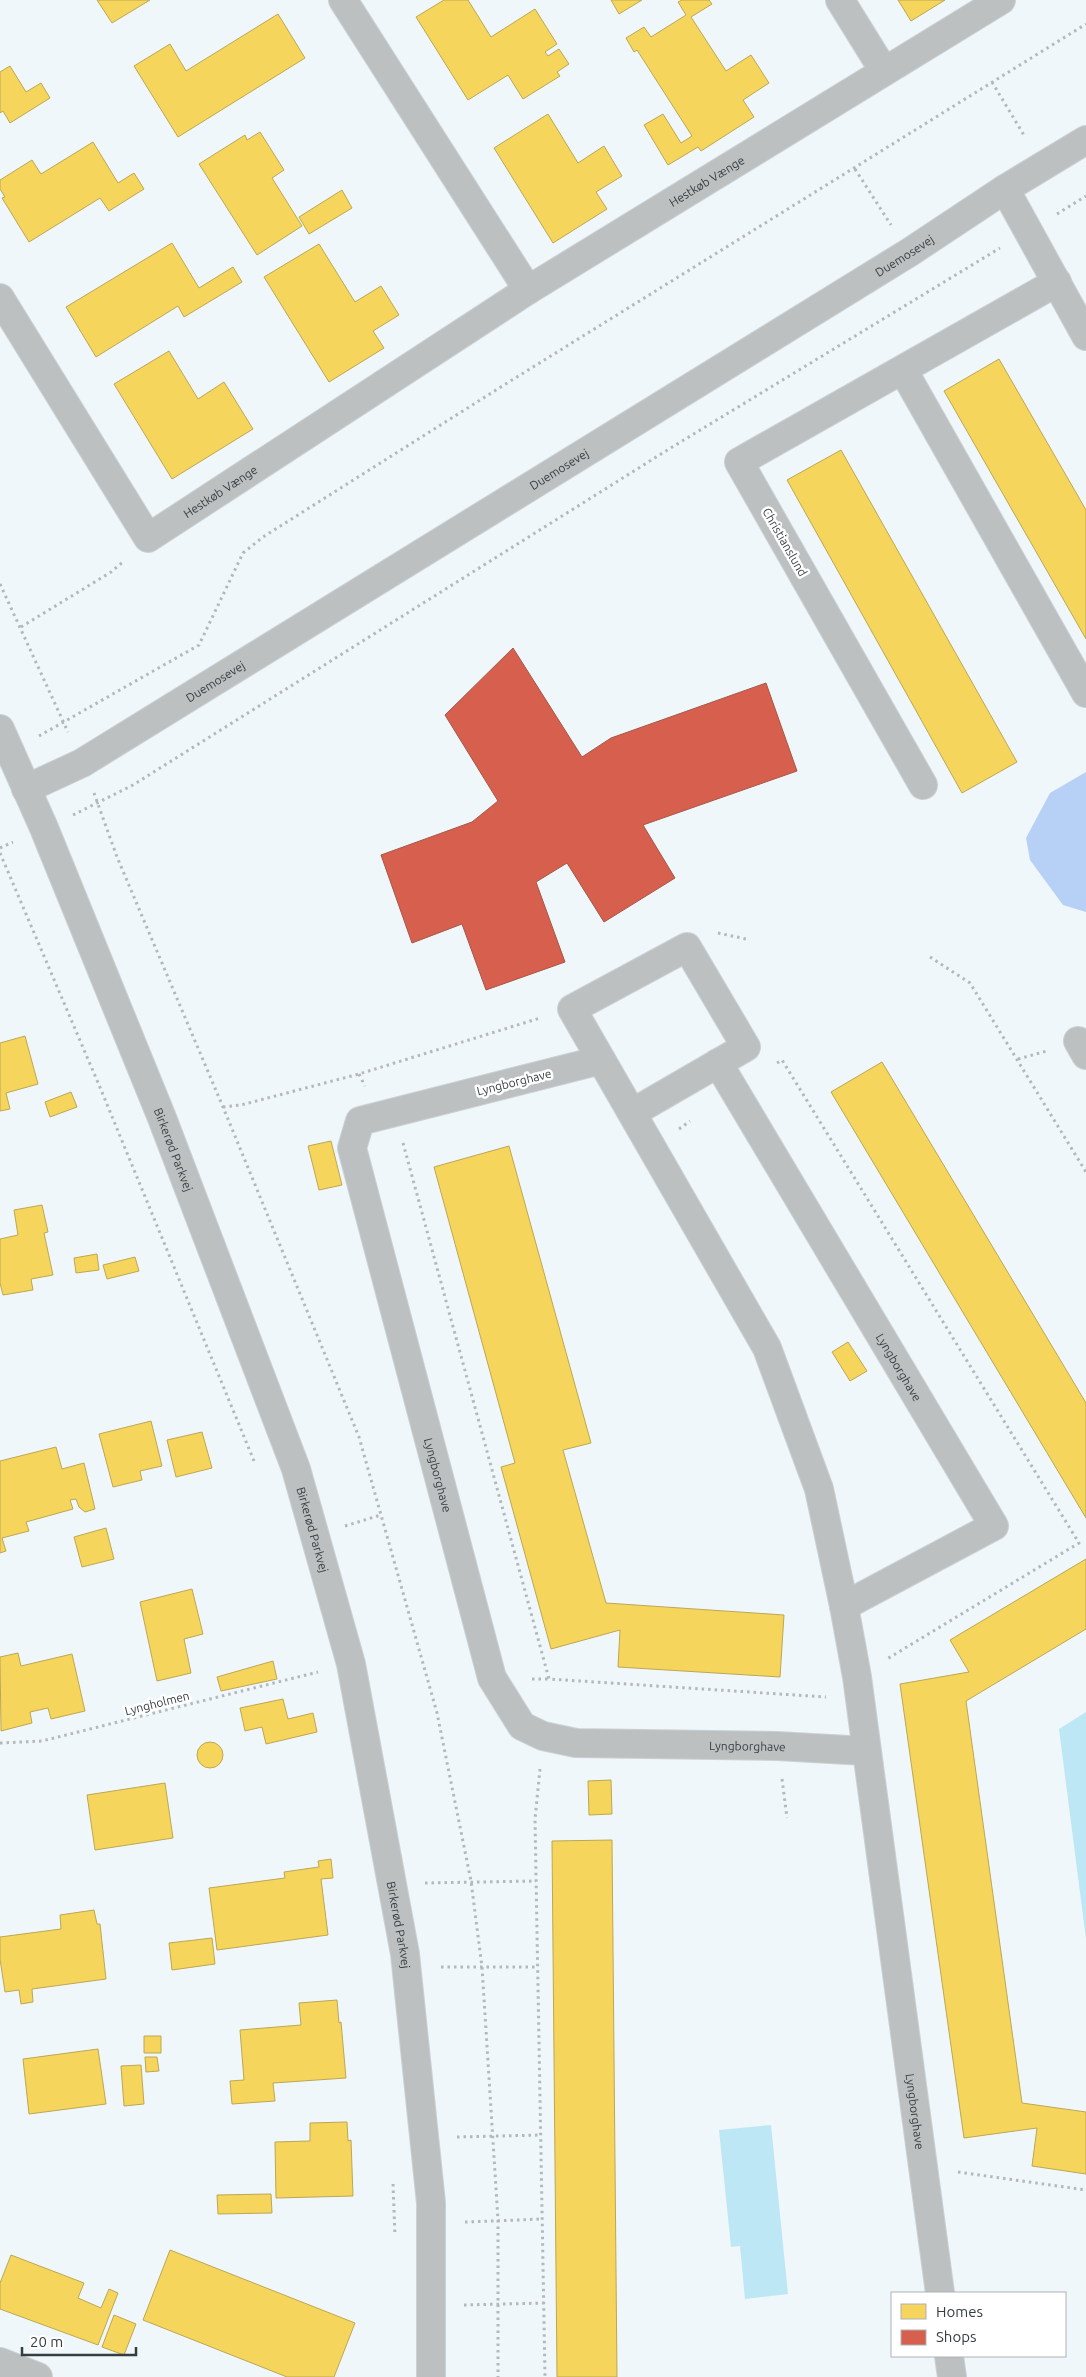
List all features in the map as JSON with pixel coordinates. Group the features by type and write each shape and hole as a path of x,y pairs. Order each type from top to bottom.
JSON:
{"street":[{"path":"343,0 528,290"},
{"path":"840,0 884,71"},
{"name":"Hestkøb Vænge","path":"148,538 528,290 1001,0"},
{"name":"Duemosevej","path":"26,789 82,762 910,252 1042,165 1086,140"},
{"path":"1005,189 1086,336"},
{"name":"Christianslund","path":"923,785 739,462 1057,282"},
{"path":"0,298 148,538"},
{"path":"903,370 1086,693"},
{"name":"Birkerød Parkvej","path":"0,729 162,1118 296,1468 351,1664 406,1967 431,2224 431,2377"},
{"path":"572,1008 687,947 746,1047 632,1113"},
{"name":"Lyngborghave","path":"572,1008 768,1348 819,1489 844,1606 860,1699 940,2292"},
{"name":"Lyngborghave","path":"601,1060 360,1121 352,1148 492,1678 522,1726 543,1736 576,1743 777,1746 866,1751"},
{"name":"Lyngborghave","path":"718,1064 994,1526 844,1606"},
{"path":"949,2357 952,2377"},
{"path":"0,2362 38,2377"}],"path":[{"path":"0,584 64,723 199,645 243,553 264,537 504,385 1086,24"},
{"path":"992,82 1042,165"},
{"path":"854,169 910,252"},
{"path":"117,857 98,804 133,785 669,449 1086,196"},
{"path":"21,627 111,572 148,538"},
{"path":"0,853 99,1085 257,1469"},
{"path":"930,957 970,983 1086,1172"},
{"path":"223,1107 241,1105 359,1074 572,1008"},
{"path":"395,1112 549,1680 860,1699"},
{"path":"315,1663 320,1682"},
{"name":"Lyngholmen","path":"0,1743 42,1741 318,1672"},
{"path":"543,1736 535,1819 545,2377"},
{"path":"392,1883 536,1881"},
{"path":"406,1967 538,1967"},
{"path":"424,2137 541,2135"},
{"path":"923,2167 1086,2190"},
{"path":"392,2174 395,2243"},
{"path":"431,2224 542,2219"},
{"path":"432,2306 544,2303"}],"shaded area":[{"path":"1086,772 1086,912 1063,905 1030,860 1026,838 1050,793"},
{"path":"1086,1712 1086,1939 1059,1729"},
{"path":"771,2125 788,2294 745,2299 740,2246 731,2247 719,2130"}],"building: Homes":[{"path":"97,0 150,0 112,23"},
{"path":"444,0 468,0 491,37 535,9 557,44 545,52 548,56 559,49 569,64 557,72 560,76 523,99 508,75 468,100 416,17"},
{"path":"611,0 642,0 619,14"},
{"path":"682,0 709,0 712,4 691,17 726,71 751,55 769,83 743,100 754,117 701,151 698,147 668,165 644,125 663,114 681,143 692,136 637,50 634,52 626,38 644,27 651,37 686,15 678,2"},
{"path":"898,0 945,0 911,21"},
{"path":"278,14 305,58 178,137 134,66 170,44 186,71"},
{"path":"10,66 26,92 41,83 50,98 10,123 3,111 0,113 0,72"},
{"path":"548,114 578,163 604,146 622,176 596,192 607,209 553,243 494,148"},
{"path":"260,132 284,170 272,178 302,226 257,255 199,164 245,135 247,140"},
{"path":"93,142 118,183 134,173 144,189 109,211 100,198 29,242 2,198 5,197 0,189 0,180 32,160 41,174"},
{"path":"342,190 352,208 309,234 299,217"},
{"path":"172,243 199,288 233,267 242,282 184,317 178,306 96,357 66,307"},
{"path":"319,244 355,302 381,286 399,315 373,331 384,348 329,382 264,277"},
{"path":"169,351 198,399 224,382 253,429 172,479 114,384"},
{"path":"999,359 1086,510 1086,639 944,391"},
{"path":"841,450 1017,762 962,793 787,480"},
{"path":"25,1036 38,1084 6,1093 10,1109 0,1111 0,1043"},
{"path":"882,1062 1086,1403 1086,1518 831,1092"},
{"path":"71,1092 77,1107 50,1117 45,1102"},
{"path":"331,1141 342,1185 319,1190 308,1146"},
{"path":"509,1146 591,1443 563,1450 606,1603 784,1615 780,1677 618,1667 620,1630 551,1649 501,1467 515,1463 434,1167"},
{"path":"42,1205 48,1232 44,1233 53,1275 31,1279 33,1290 3,1295 0,1283 0,1239 18,1235 14,1210"},
{"path":"97,1254 99,1270 76,1273 74,1258"},
{"path":"135,1257 139,1271 107,1279 103,1265"},
{"path":"848,1342 867,1371 850,1381 832,1352"},
{"path":"151,1421 162,1466 140,1471 142,1480 113,1487 99,1434"},
{"path":"202,1432 212,1468 176,1477 167,1440"},
{"path":"56,1447 62,1469 84,1463 95,1509 85,1512 79,1507 76,1499 70,1500 73,1509 26,1522 29,1531 2,1538 6,1551 0,1553 0,1461"},
{"path":"106,1528 114,1559 82,1567 74,1537"},
{"path":"1086,1559 1086,1629 966,1701 1022,2103 1086,2112 1086,2174 1032,2166 1037,2128 964,2138 900,1684 969,1672 950,1640"},
{"path":"192,1589 203,1634 184,1639 191,1673 157,1681 140,1602"},
{"path":"18,1653 21,1666 72,1654 85,1711 51,1719 48,1708 30,1712 32,1723 1,1731 0,1657"},
{"path":"273,1661 277,1679 221,1691 217,1677"},
{"path":"283,1699 288,1719 313,1713 317,1732 266,1744 262,1727 245,1731 240,1708"},
{"path":"210,1742 219,1746 223,1755 219,1764 210,1768 201,1764 197,1755 201,1746"},
{"path":"611,1780 612,1814 589,1815 588,1781"},
{"path":"165,1783 173,1838 95,1850 87,1795"},
{"path":"612,1840 617,2377 557,2377 552,1841"},
{"path":"331,1859 333,1878 321,1879 328,1935 217,1950 209,1888 285,1878 284,1872 319,1867 318,1861"},
{"path":"94,1910 97,1924 100,1924 106,1979 32,1989 33,2002 21,2004 19,1990 5,1992 0,1959 0,1937 61,1929 60,1915"},
{"path":"212,1938 215,1964 172,1970 169,1943"},
{"path":"337,2000 346,2078 273,2083 275,2101 232,2104 230,2081 244,2080 240,2030 301,2025 299,2003"},
{"path":"144,2036 161,2036 161,2053 144,2053"},
{"path":"98,2049 106,2104 29,2114 23,2059"},
{"path":"145,2057 157,2057 159,2071 146,2072"},
{"path":"141,2065 144,2104 124,2106 121,2066"},
{"path":"347,2122 348,2141 351,2140 353,2196 276,2198 275,2142 310,2141 310,2123"},
{"path":"271,2194 272,2213 218,2214 217,2195"},
{"path":"170,2250 355,2323 334,2377 287,2377 143,2320"},
{"path":"11,2255 84,2283 78,2298 101,2308 109,2289 118,2293 98,2345 0,2309 0,2283"},
{"path":"114,2315 136,2324 124,2355 102,2347"}],"building: Shops":[{"path":"513,648 582,757 611,738 766,683 797,771 643,825 675,878 604,922 567,863 536,882 565,962 486,990 462,924 412,943 381,855 472,822 498,801 445,715"}]}
